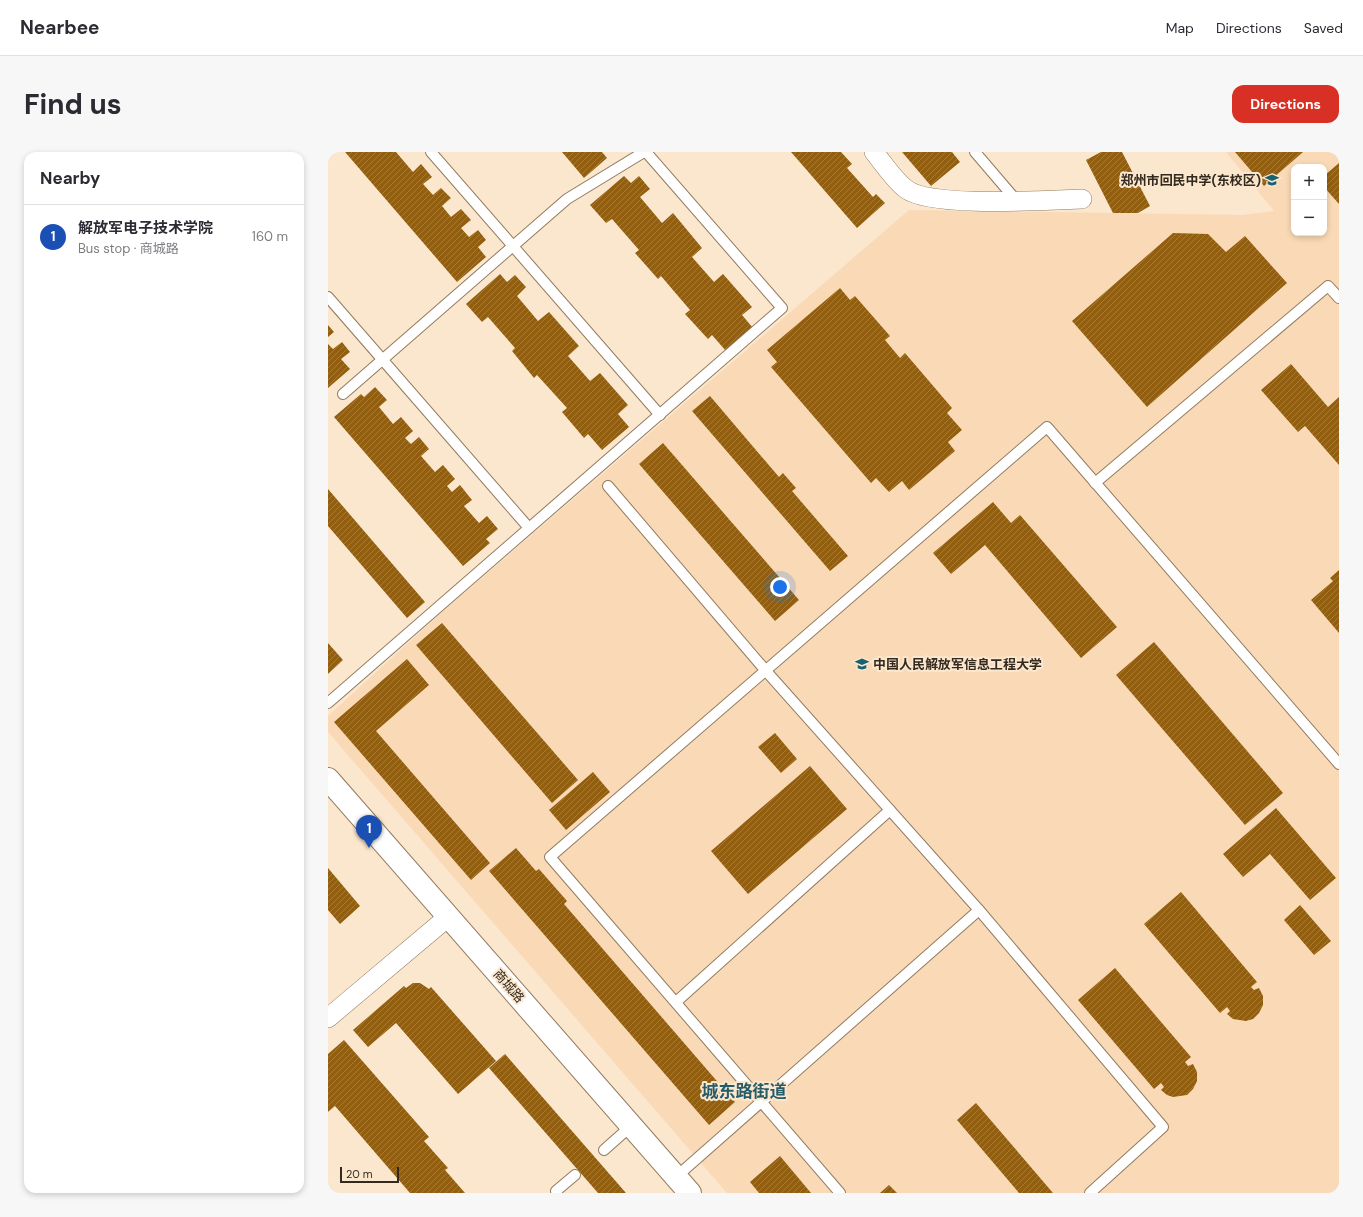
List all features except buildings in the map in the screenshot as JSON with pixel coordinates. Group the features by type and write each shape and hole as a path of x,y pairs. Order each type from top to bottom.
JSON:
{"street":[{"path":"874,152 906,190 933,199 952,201 1082,199"},
{"name":"商城路","path":"328,779 683,1185"},
{"path":"328,1018 448,917"}],"lane":[{"path":"431,152 660,415"},
{"path":"328,703 782,308 645,152 567,199 343,394"},
{"path":"975,152 1016,200"},
{"path":"1095,483 1328,286 1339,298"},
{"path":"328,297 529,528"},
{"path":"840,1193 550,857 1047,427 1339,764"},
{"path":"608,486 766,671 979,910 1164,1127 1090,1193"},
{"path":"676,1002 890,810"},
{"path":"683,1185 762,1102 979,910"},
{"path":"604,1150 631,1126"},
{"path":"556,1191 575,1175"}],"shaded area":[{"name":"中国人民解放军信息工程大学","path":"1226,152 1339,152 1339,1193 727,1193 328,732 328,716 442,612 909,210 1243,215 1274,211"}],"place":[{"name":"郑州市回民中学(东校区)","path":"1272,180"},
{"name":"中国人民解放军信息工程大学","path":"862,664"},
{"name":"解放军电子技术学院","path":"369,848"}],"district":[{"name":"城东路街道","path":"744,1091"}]}
